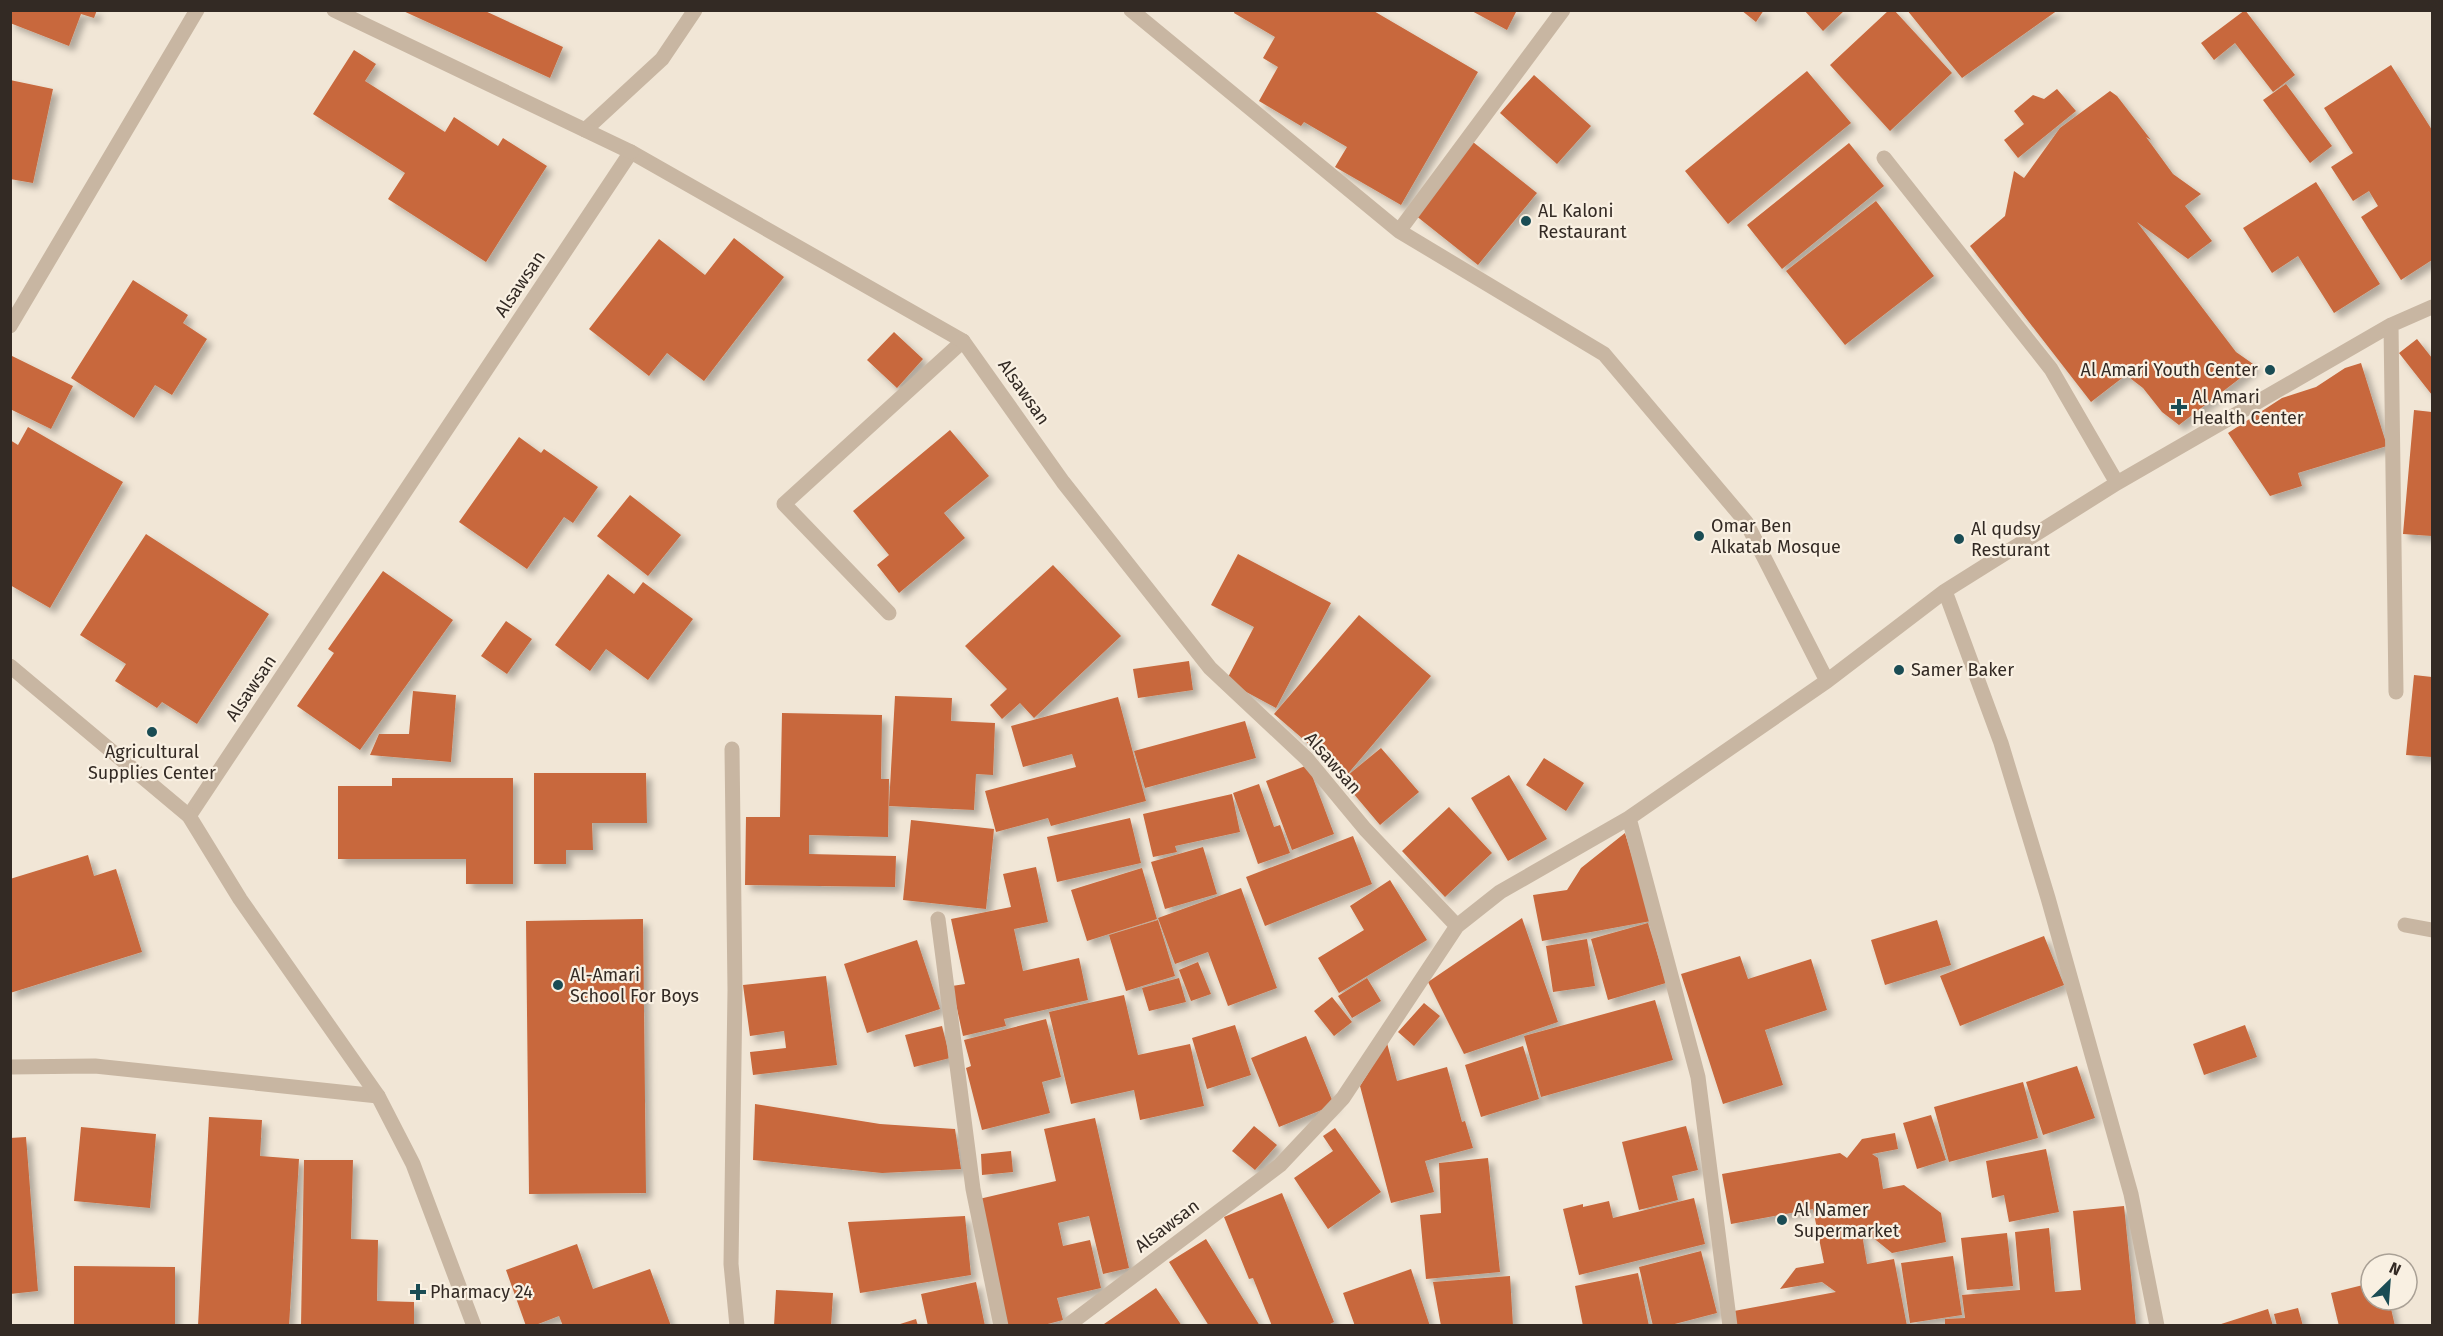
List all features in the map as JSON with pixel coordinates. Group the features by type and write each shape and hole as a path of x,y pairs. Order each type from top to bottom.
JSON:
{"street":[{"path":"10,326 197,10"},
{"path":"334,10 631,152"},
{"path":"585,130 662,58 694,10"},
{"path":"1131,10 1399,231 1604,354 1746,522 1827,681"},
{"path":"1399,231 1563,10"},
{"name":"Alsawsan","path":"189,816 631,152 963,341 1063,482 1210,668 1307,759 1365,829 1457,926 1343,1098 1280,1165 1067,1326"},
{"path":"1884,158 2051,369 2117,483"},
{"path":"1457,926 1500,892 1629,818 1827,681 1945,591 2117,483 2391,325 2433,307"},
{"path":"2391,325 2396,692"},
{"path":"889,613 784,504 963,341"},
{"path":"1945,591 2001,742 2051,910 2131,1194 2157,1326"},
{"path":"10,666 189,816 240,899 378,1096 413,1164 474,1326"},
{"path":"732,749 735,990 731,1264 737,1326"},
{"path":"1629,818 1698,1077 1730,1326"},
{"path":"938,919 973,1189 1001,1326"},
{"path":"2405,925 2433,930"},
{"path":"10,1067 95,1066 378,1096"}],"building":[{"path":"10,10 97,10 94,18 81,14 69,46 10,23"},
{"path":"401,10 483,10 563,47 550,78"},
{"path":"1235,10 1372,10 1478,72 1401,205 1335,167 1347,147 1304,122 1301,126 1259,101 1278,67 1263,58 1275,37 1234,13"},
{"path":"1470,10 1517,10 1507,30"},
{"path":"1741,10 1764,10 1756,22"},
{"path":"1804,10 1845,10 1823,31"},
{"path":"1889,10 1894,10 1952,73 1890,131 1830,65"},
{"path":"1907,10 2058,10 1962,78"},
{"path":"2245,10 2295,75 2273,92 2235,43 2214,60 2201,43"},
{"path":"354,50 376,64 365,81 445,132 454,117 498,146 503,138 547,166 486,262 388,199 405,173 313,114"},
{"path":"2391,65 2432,130 2432,260 2401,280 2361,217 2378,206 2369,191 2353,201 2331,167 2353,153 2324,108"},
{"path":"1807,71 1851,123 1728,224 1685,171"},
{"path":"1534,75 1591,126 1557,164 1500,113"},
{"path":"10,80 53,89 33,183 10,179"},
{"path":"2286,84 2332,146 2310,163 2263,100"},
{"path":"2057,89 2076,111 2018,158 2004,140 2024,124 2014,111 2033,95 2044,99"},
{"path":"2110,91 2117,96 2151,140 2146,137 2173,174 2201,194 2185,206 2212,241 2188,259 2137,222 2236,352 2256,366 2179,425 2162,412 2143,388 2126,375 2091,402 1970,246 2005,216 2014,171 2024,178 2060,128"},
{"path":"1473,142 1537,193 1478,265 1415,215"},
{"path":"1849,143 1884,186 1782,269 1747,225"},
{"path":"2316,182 2380,284 2334,313 2298,256 2272,273 2243,228"},
{"path":"1876,201 1934,276 1845,345 1786,271"},
{"path":"734,238 784,277 704,381 667,353 649,376 589,329 659,239 705,275"},
{"path":"133,280 188,315 183,323 207,339 172,395 155,385 134,418 71,378"},
{"path":"894,332 923,359 897,388 867,360"},
{"path":"2417,339 2432,358 2432,395 2399,353"},
{"path":"10,355 73,386 51,429 10,409"},
{"path":"2361,363 2387,446 2298,473 2302,486 2270,496 2228,433 2282,398 2316,387 2345,368"},
{"path":"2414,410 2432,412 2432,536 2403,534"},
{"path":"28,427 123,482 50,608 10,585 10,440 18,445"},
{"path":"950,430 989,476 944,513 965,538 899,593 877,565 889,555 853,511"},
{"path":"519,437 541,453 544,449 598,487 573,523 564,517 527,569 459,522"},
{"path":"630,495 681,535 648,576 597,536"},
{"path":"146,534 269,614 197,724 162,702 157,708 115,681 126,664 80,635"},
{"path":"1238,554 1331,603 1276,708 1226,681 1254,627 1211,605"},
{"path":"1053,565 1121,636 1034,718 1020,703 1002,719 990,705 1007,689 965,646"},
{"path":"383,571 453,620 360,750 297,706 334,653 328,649"},
{"path":"608,574 634,594 643,582 693,619 648,680 606,649 590,671 555,645"},
{"path":"1359,615 1431,676 1346,776 1274,714"},
{"path":"506,621 532,639 507,674 481,656"},
{"path":"1189,661 1193,690 1138,698 1133,669"},
{"path":"2414,675 2432,677 2432,757 2406,755"},
{"path":"413,691 456,695 451,762 370,755 379,734 409,734"},
{"path":"895,696 952,698 951,721 995,723 993,775 976,774 974,810 889,806"},
{"path":"1118,697 1146,801 1051,826 1048,818 996,832 985,791 1076,767 1072,754 1023,767 1011,726"},
{"path":"782,713 882,715 881,779 889,779 888,837 809,835 809,854 896,856 895,887 745,885 746,817 780,817"},
{"path":"1245,721 1256,758 1145,788 1134,751"},
{"path":"1381,748 1419,792 1380,825 1342,780"},
{"path":"1544,758 1584,783 1566,811 1526,785"},
{"path":"1308,765 1334,834 1292,850 1266,781"},
{"path":"534,773 646,773 647,823 592,823 593,850 566,850 566,864 534,864"},
{"path":"1509,775 1547,839 1508,861 1471,798"},
{"path":"392,778 513,778 513,884 466,884 466,859 338,859 338,786 392,786"},
{"path":"1259,784 1274,827 1280,825 1290,853 1258,864 1233,793"},
{"path":"1232,794 1240,832 1175,846 1177,852 1153,857 1143,814"},
{"path":"1449,807 1492,853 1445,897 1402,851"},
{"path":"1130,818 1141,863 1057,882 1047,837"},
{"path":"911,820 994,829 986,909 903,900"},
{"path":"1625,833 1651,921 1542,941 1533,895 1567,890 1581,868"},
{"path":"1353,836 1372,884 1265,926 1246,877"},
{"path":"1203,847 1217,894 1165,909 1151,862"},
{"path":"88,855 94,876 116,869 142,952 10,993 10,879"},
{"path":"1036,867 1048,922 1014,929 1023,971 1079,958 1088,1000 1004,1019 1006,1026 963,1036 952,986 965,984 951,919 1011,907 1003,874"},
{"path":"1142,868 1157,919 1087,941 1071,890"},
{"path":"1390,880 1427,940 1339,993 1318,958 1364,930 1350,906"},
{"path":"1241,888 1277,988 1228,1006 1208,952 1175,964 1158,918"},
{"path":"1522,918 1558,1022 1464,1054 1428,982"},
{"path":"643,919 646,1193 529,1194 526,921"},
{"path":"1158,920 1175,976 1126,991 1109,935"},
{"path":"1937,920 1951,965 1885,985 1871,940"},
{"path":"1648,923 1666,983 1608,1000 1591,939"},
{"path":"2044,936 2064,985 1960,1026 1940,976"},
{"path":"1587,939 1595,986 1553,992 1546,946"},
{"path":"917,940 940,1009 867,1033 844,964"},
{"path":"1740,956 1748,979 1811,959 1827,1010 1765,1030 1783,1085 1723,1104 1681,974"},
{"path":"1198,962 1211,994 1191,1001 1179,970"},
{"path":"826,976 837,1065 753,1075 750,1052 786,1048 784,1031 750,1036 743,985"},
{"path":"1179,978 1186,1002 1149,1011 1142,988"},
{"path":"1367,978 1381,1001 1352,1018 1338,996"},
{"path":"1124,995 1138,1055 1190,1044 1204,1106 1140,1120 1134,1090 1071,1104 1049,1012"},
{"path":"1332,997 1352,1022 1334,1036 1314,1011"},
{"path":"1655,1000 1673,1060 1541,1097 1524,1036"},
{"path":"1424,1003 1440,1016 1414,1046 1398,1032"},
{"path":"1046,1019 1061,1077 1042,1082 1050,1113 982,1130 966,1068 971,1066 964,1040"},
{"path":"1235,1025 1251,1075 1207,1089 1192,1038"},
{"path":"2245,1025 2257,1057 2204,1075 2193,1044"},
{"path":"942,1026 950,1058 914,1067 905,1035"},
{"path":"1306,1036 1334,1105 1279,1127 1251,1058"},
{"path":"1387,1043 1397,1081 1447,1067 1462,1122 1465,1121 1473,1148 1425,1161 1434,1192 1391,1203 1360,1086"},
{"path":"1523,1046 1539,1099 1481,1117 1465,1065"},
{"path":"2077,1066 2095,1118 2043,1135 2026,1082"},
{"path":"2023,1082 2038,1138 1949,1162 1934,1107"},
{"path":"755,1104 880,1124 955,1129 961,1169 882,1173 753,1160"},
{"path":"1931,1115 1946,1160 1917,1169 1903,1123"},
{"path":"209,1117 262,1120 260,1156 299,1159 289,1326 198,1326"},
{"path":"1095,1118 1129,1268 1103,1274 1089,1216 1058,1223 1063,1246 1090,1240 1101,1288 1057,1298 1063,1320 1040,1326 1008,1326 979,1199 1056,1181 1044,1129"},
{"path":"1254,1126 1277,1145 1255,1170 1232,1151"},
{"path":"1686,1126 1698,1170 1672,1176 1678,1200 1639,1210 1622,1142"},
{"path":"81,1127 156,1134 150,1208 74,1201"},
{"path":"1335,1128 1381,1192 1328,1229 1294,1178 1333,1151 1323,1136"},
{"path":"1895,1133 1898,1149 1872,1154 1878,1158 1883,1189 1904,1185 1941,1213 1946,1242 1892,1253 1861,1228 1867,1264 1894,1259 1907,1326 1736,1326 1734,1311 1836,1292 1822,1282 1780,1289 1796,1268 1824,1263 1813,1209 1731,1224 1722,1174 1840,1153 1847,1158 1862,1139"},
{"path":"26,1137 38,1291 10,1294 10,1138"},
{"path":"2046,1149 2059,1212 2009,1222 2004,1195 1992,1198 1986,1161"},
{"path":"1011,1151 1013,1172 982,1175 981,1154"},
{"path":"1488,1158 1500,1272 1426,1279 1420,1215 1441,1213 1439,1163"},
{"path":"304,1160 353,1160 351,1239 378,1240 377,1301 414,1302 414,1326 301,1326"},
{"path":"1282,1193 1334,1322 1326,1326 1272,1326 1253,1278 1249,1279 1224,1217"},
{"path":"1694,1198 1705,1244 1579,1275 1563,1209 1609,1201 1613,1218"},
{"path":"2124,1206 2136,1326 1945,1326 1945,1319 1965,1318 1962,1295 2020,1290 2015,1232 2049,1228 2055,1292 2081,1290 2073,1211"},
{"path":"965,1216 971,1275 860,1293 848,1222"},
{"path":"2007,1233 2013,1286 1967,1290 1961,1238"},
{"path":"1206,1239 1260,1326 1209,1326 1169,1262"},
{"path":"577,1244 593,1289 650,1269 671,1326 563,1326 559,1316 533,1326 526,1326 506,1270"},
{"path":"1701,1251 1717,1313 1667,1326 1653,1326 1639,1267"},
{"path":"1953,1256 1962,1315 1910,1323 1901,1263"},
{"path":"74,1266 175,1267 175,1326 74,1326"},
{"path":"1411,1269 1430,1326 1355,1326 1343,1293"},
{"path":"1638,1273 1649,1326 1583,1326 1575,1286"},
{"path":"1510,1276 1513,1326 1441,1326 1433,1282"},
{"path":"976,1282 985,1326 928,1326 921,1294"},
{"path":"2359,1286 2359,1312 2392,1312 2395,1326 2339,1326 2331,1293"},
{"path":"1156,1288 1182,1326 1105,1326 1104,1324"},
{"path":"776,1290 833,1293 831,1326 774,1326"},
{"path":"2298,1308 2303,1326 2277,1326 2274,1314"},
{"path":"2268,1309 2273,1326 2218,1326 2218,1325"},
{"path":"916,1319 918,1326 897,1326 897,1325"}],"place":[{"name":"AL Kaloni Restaurant","path":"1526,221"},
{"name":"Al Amari Youth Center","path":"2270,370"},
{"name":"Al Amari Health Center","path":"2179,407"},
{"name":"Omar Ben Alkatab Mosque","path":"1699,536"},
{"name":"Al qudsy Resturant","path":"1959,539"},
{"name":"Samer Baker","path":"1899,670"},
{"name":"Agricultural Supplies Center","path":"152,732"},
{"name":"Al-Amari School For Boys","path":"558,985"},
{"name":"Al Namer Supermarket","path":"1782,1220"},
{"name":"Pharmacy 24","path":"418,1292"}]}
